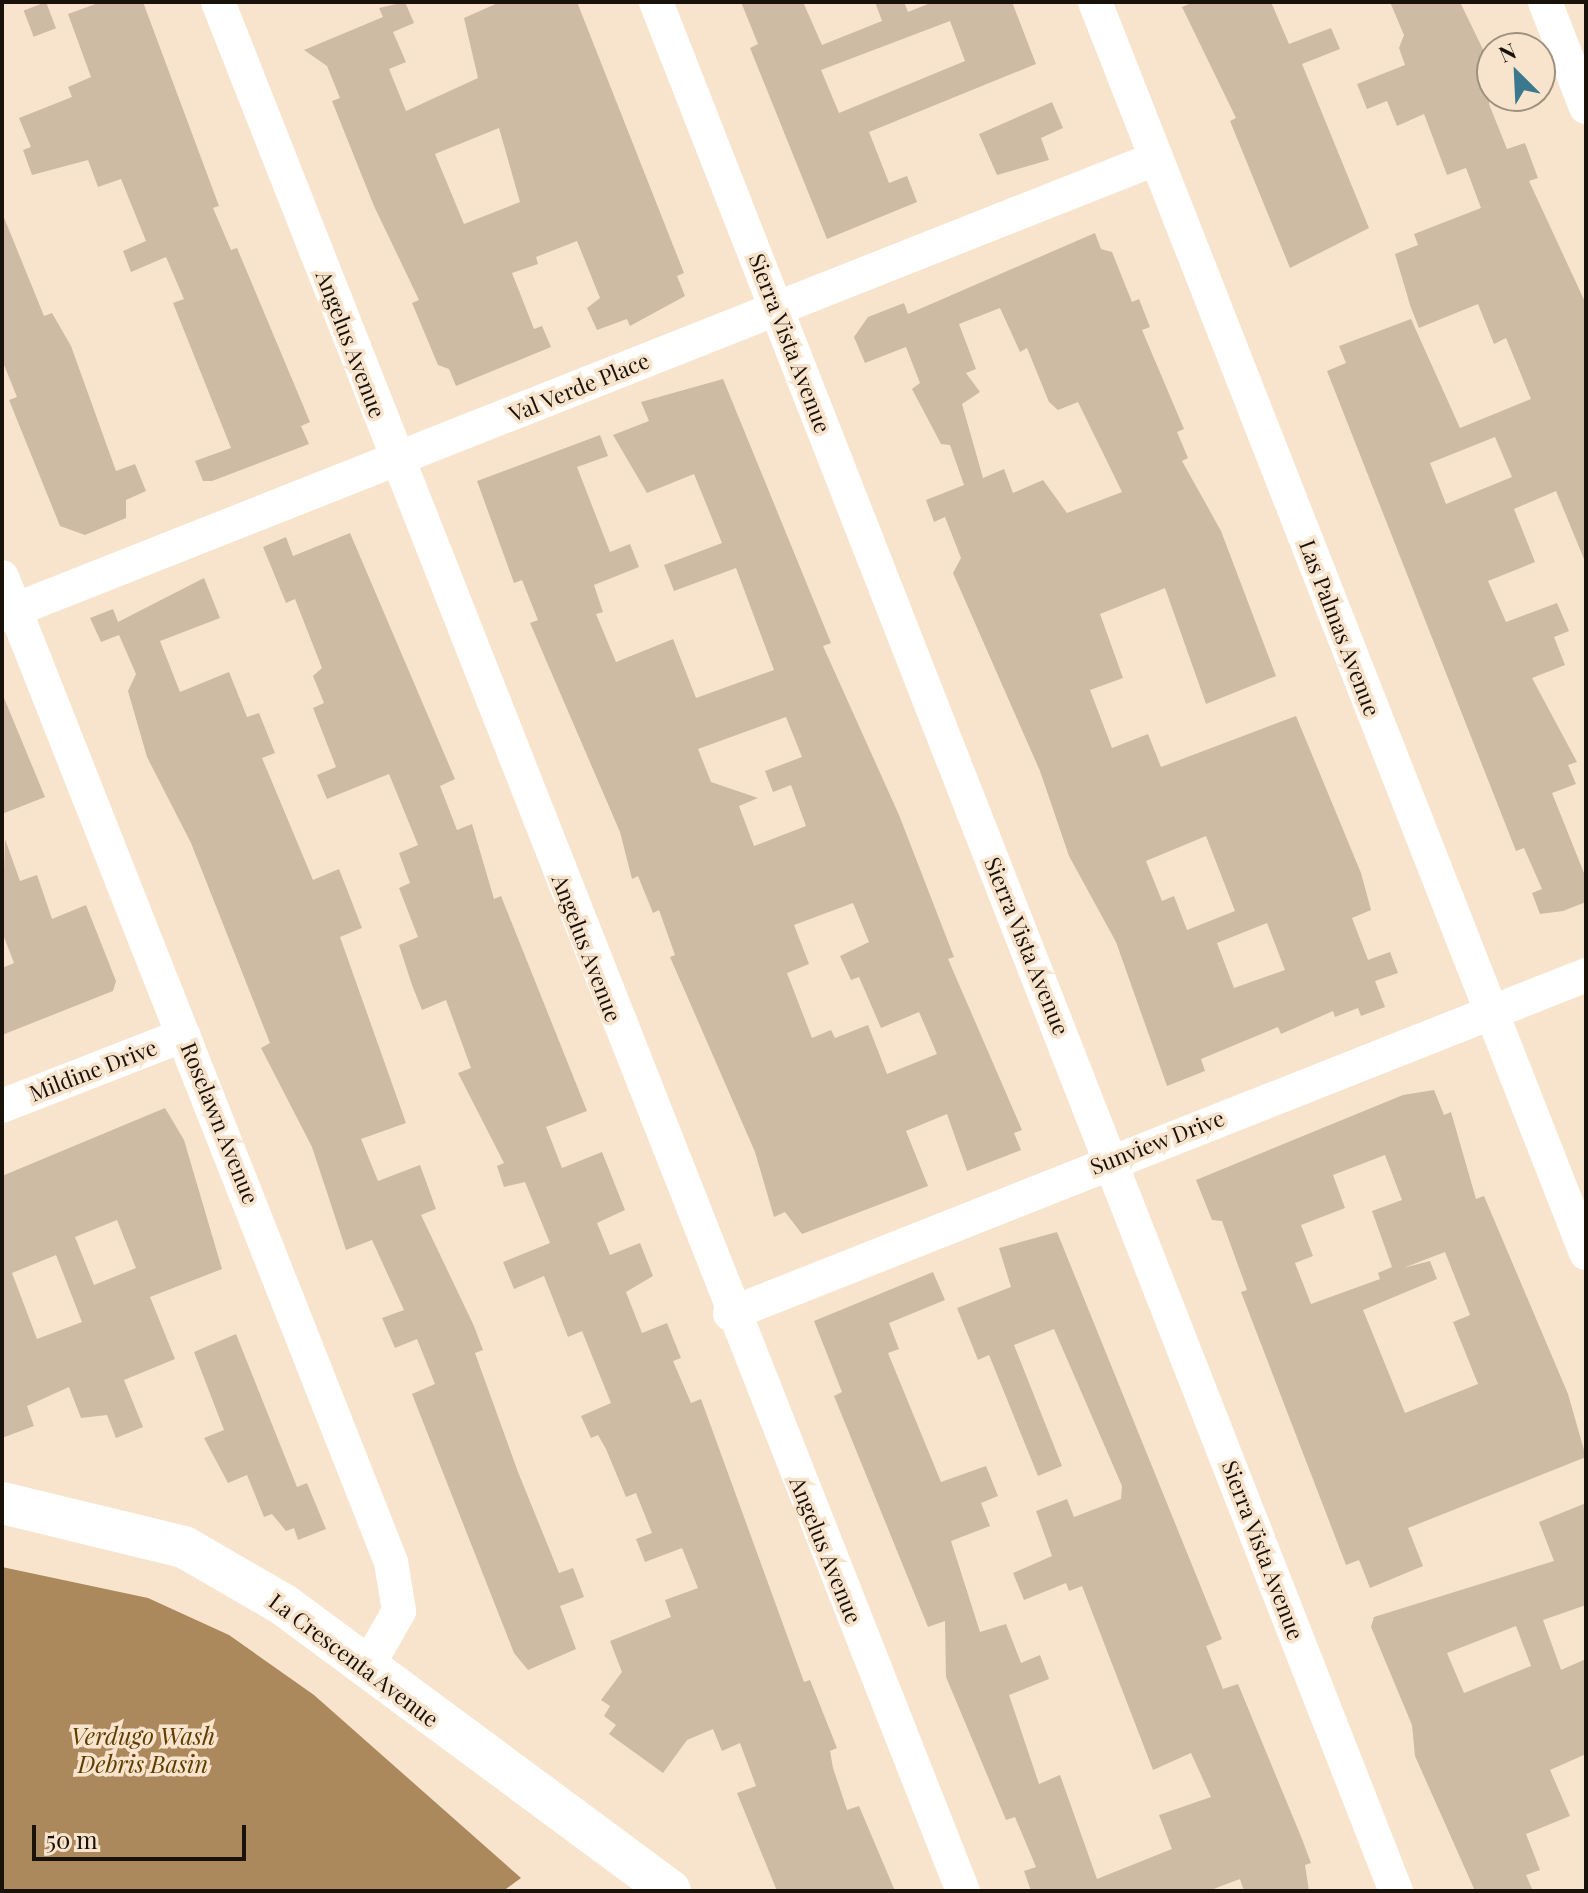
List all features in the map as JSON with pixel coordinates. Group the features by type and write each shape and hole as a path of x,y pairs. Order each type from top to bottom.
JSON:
{"main road":[{"name":"La Crescenta Avenue","path":"2,1503 184,1547 284,1605 366,1669 670,1891"}],"street":[{"name":"Angelus Avenue","path":"218,2 730,1314 963,1891"},
{"name":"Sierra Vista Avenue","path":"656,2 1396,1891"},
{"name":"Las Palmas Avenue","path":"1095,2 1586,1253"},
{"path":"1545,2 1586,107"},
{"name":"Val Verde Place","path":"9,612 1155,159"},
{"name":"Roselawn Avenue","path":"2,577 9,612 184,1035 391,1562 399,1611 366,1669"},
{"name":"Sunview Drive","path":"730,1314 1111,1159 1586,975"},
{"name":"Mildine Drive","path":"2,1106 184,1035"}],"water":[{"name":"Verdugo Wash Debris Basin","path":"2,1567 148,1598 229,1635 314,1695 521,1878 503,1891 2,1891"}],"building":[{"path":"46,2 56,28 34,37 24,11"},
{"path":"101,2 143,2 219,206 213,208 231,250 237,248 310,422 301,426 309,444 212,481 203,481 195,461 231,448 173,303 184,299 166,257 131,272 123,251 146,241 121,179 98,187 88,160 32,175 23,150 31,147 19,118 72,97 68,87 91,77 68,14"},
{"path":"405,2 414,23 393,32 406,62 389,69 406,111 478,78 464,18 500,2 577,2 684,273 677,276 685,296 630,326 627,319 597,330 587,308 600,298 577,241 536,257 538,264 512,273 534,329 542,326 551,347 456,386 449,369 438,365 412,303 419,300 374,206 332,101 340,98 327,66 304,50 383,17 379,8","holes":["499,128 520,202 464,224 435,154"]},
{"path":"741,2 803,2 822,45 882,21 875,2 904,2 908,12 933,2 1012,2 1036,64 869,132 889,183 907,176 917,202 827,239 750,48 758,44","holes":["950,21 965,61 839,113 821,70"]},
{"path":"1194,2 1271,2 1289,44 1331,28 1340,49 1302,64 1369,228 1290,268 1230,121 1236,118 1182,7"},
{"path":"1390,2 1460,2 1476,35 1476,112 1492,112 1507,149 1525,143 1538,178 1529,181 1586,304 1586,564 1556,491 1514,509 1535,562 1488,581 1506,622 1557,603 1569,631 1554,637 1565,665 1532,678 1577,762 1568,765 1576,784 1552,793 1586,878 1586,902 1563,911 1540,914 1532,893 1542,889 1524,848 1516,851 1327,371 1346,363 1339,346 1411,319 1460,428 1531,399 1506,338 1494,344 1478,304 1419,328 1410,305 1395,254 1418,245 1414,234 1481,208 1466,168 1447,175 1424,114 1397,126 1387,101 1367,109 1357,84 1405,65 1399,48 1404,35","holes":["1495,437 1512,477 1446,504 1430,463"]},
{"path":"1052,102 1063,128 1041,138 1049,160 997,175 979,134"},
{"path":"3,215 44,316 52,313 71,346 116,471 135,464 146,491 126,500 126,518 85,535 60,526 9,400 17,397 2,360"},
{"path":"1095,233 1101,249 1112,252 1132,302 1139,299 1150,327 1142,330 1184,429 1177,432 1188,458 1182,461 1221,531 1276,676 1206,704 1165,588 1100,614 1123,678 1090,690 1112,748 1148,734 1161,767 1296,716 1361,873 1371,910 1352,918 1368,960 1390,952 1398,973 1375,981 1385,1007 1361,1016 1358,1008 1335,1017 1333,1011 1281,1034 1278,1027 1201,1059 1205,1071 1167,1086 1116,942 1069,856 1040,771 953,573 961,558 945,517 934,522 926,500 964,485 950,445 941,444 912,389 920,383 906,347 865,363 854,337 868,317 904,303 908,314","holes":["1000,308 1020,352 1027,348 1049,402 1058,410 1078,402 1122,492 1067,513 1043,480 1013,493 1004,469 983,478 962,404 980,392 966,373 976,369 959,324","1206,836 1235,911 1187,930 1174,896 1162,901 1146,861","1267,923 1285,970 1234,988 1217,943"]},
{"path":"723,379 831,643 823,646 899,815 954,957 948,959 1022,1130 1014,1133 1021,1150 967,1171 947,1114 906,1131 928,1186 802,1234 785,1212 774,1217 755,1152 670,957 675,955 659,910 653,913 638,876 632,879 620,832 530,623 538,620 522,580 514,583 477,481 600,435 608,456 577,467 610,552 630,544 639,567 594,585 603,612 596,614 616,662 673,639 696,698 774,670 736,568 674,591 664,565 722,543 694,474 647,493 613,435 649,421 641,402","holes":["786,717 802,757 765,771 773,792 791,785 806,826 754,846 739,806 758,798 711,782 698,749","853,903 869,942 840,956 851,980 859,977 881,1028 919,1012 937,1054 887,1074 868,1025 835,1038 831,1030 812,1038 787,973 809,964 794,925"]},
{"path":"350,533 455,779 440,786 457,830 472,824 494,899 501,896 587,1111 546,1127 562,1168 602,1152 625,1210 597,1223 610,1255 640,1243 653,1276 626,1292 642,1333 667,1323 681,1358 673,1361 691,1403 701,1399 804,1682 810,1680 837,1748 830,1751 847,1810 859,1806 895,1891 777,1891 737,1793 756,1786 740,1743 722,1751 713,1729 687,1740 663,1773 609,1734 616,1725 604,1716 610,1706 601,1700 622,1672 610,1641 671,1617 665,1600 698,1588 682,1548 645,1562 636,1539 652,1533 636,1493 626,1497 606,1449 598,1435 591,1438 581,1416 611,1403 582,1331 568,1337 544,1276 514,1289 503,1262 550,1243 525,1182 504,1187 497,1166 504,1163 458,1073 471,1068 446,1000 422,1010 412,985 399,945 418,937 399,888 410,883 399,853 418,845 389,774 327,799 317,775 336,767 313,708 324,703 313,676 322,668 295,599 286,603 263,547 286,537 293,556"},
{"path":"204,578 220,618 160,641 180,692 229,672 247,717 259,713 275,753 262,758 313,880 339,869 362,928 340,937 406,1123 361,1139 378,1181 420,1165 436,1209 421,1215 474,1326 483,1350 475,1353 518,1472 559,1573 573,1568 584,1597 560,1606 576,1649 528,1670 514,1653 412,1394 435,1384 417,1339 395,1348 382,1318 404,1310 372,1240 346,1250 312,1147 261,1048 270,1043 191,843 147,757 128,691 136,674 119,635 101,642 90,618 113,609 118,622"},
{"path":"2,693 45,797 2,814"},
{"path":"5,839 20,881 37,875 52,919 86,905 116,981 113,991 2,1035 2,968 14,963 2,932"},
{"path":"1434,1090 1444,1115 1451,1112 1476,1199 1484,1196 1568,1394 1586,1457 1408,1528 1423,1566 1370,1588 1359,1560 1346,1565 1241,1292 1247,1290 1222,1221 1212,1220 1196,1180 1403,1095","holes":["1385,1155 1402,1200 1372,1211 1392,1267 1378,1273 1380,1279 1311,1304 1295,1263 1313,1256 1301,1225 1345,1208 1333,1175","1445,1252 1470,1315 1453,1322 1478,1384 1405,1413 1363,1310 1437,1279 1430,1261 1403,1268"]},
{"path":"165,1108 184,1140 222,1269 150,1297 175,1359 124,1380 143,1427 116,1438 107,1415 81,1418 69,1387 27,1406 34,1426 2,1438 2,1176","holes":["117,1220 136,1268 94,1285 75,1237","56,1255 82,1322 37,1339 12,1273"]},
{"path":"1057,1232 1222,1639 1206,1646 1223,1689 1238,1684 1302,1839 1311,1863 1305,1865 1309,1891 1244,1891 1240,1879 1208,1891 1031,1891 1024,1871 1036,1867 1015,1817 1006,1820 946,1677 945,1621 928,1627 834,1396 842,1392 814,1321 933,1272 945,1300 889,1323 899,1349 888,1353 941,1482 986,1466 998,1496 981,1503 990,1526 951,1541 980,1632 1006,1624 1021,1663 1040,1655 1049,1679 1009,1695 1039,1784 1060,1775 1097,1879 1172,1849 1159,1815 1211,1797 1191,1753 1153,1770 1082,1586 1069,1591 1066,1583 1024,1600 1013,1573 1052,1556 1036,1511 1067,1499 1074,1517 1121,1499 1122,1486 1054,1329 1014,1345 1062,1466 1038,1476 989,1355 978,1360 957,1308 1011,1287 999,1248"},
{"path":"236,1334 297,1487 307,1483 326,1529 298,1540 294,1528 286,1531 272,1514 264,1517 247,1475 228,1483 204,1438 224,1430 194,1352"},
{"path":"1586,1503 1586,1605 1543,1620 1561,1670 1586,1659 1586,1754 1550,1770 1570,1816 1526,1834 1540,1870 1526,1875 1533,1891 1475,1891 1415,1756 1412,1725 1371,1627 1374,1617 1554,1561 1539,1522","holes":["1516,1626 1531,1666 1464,1693 1447,1653"]}]}
